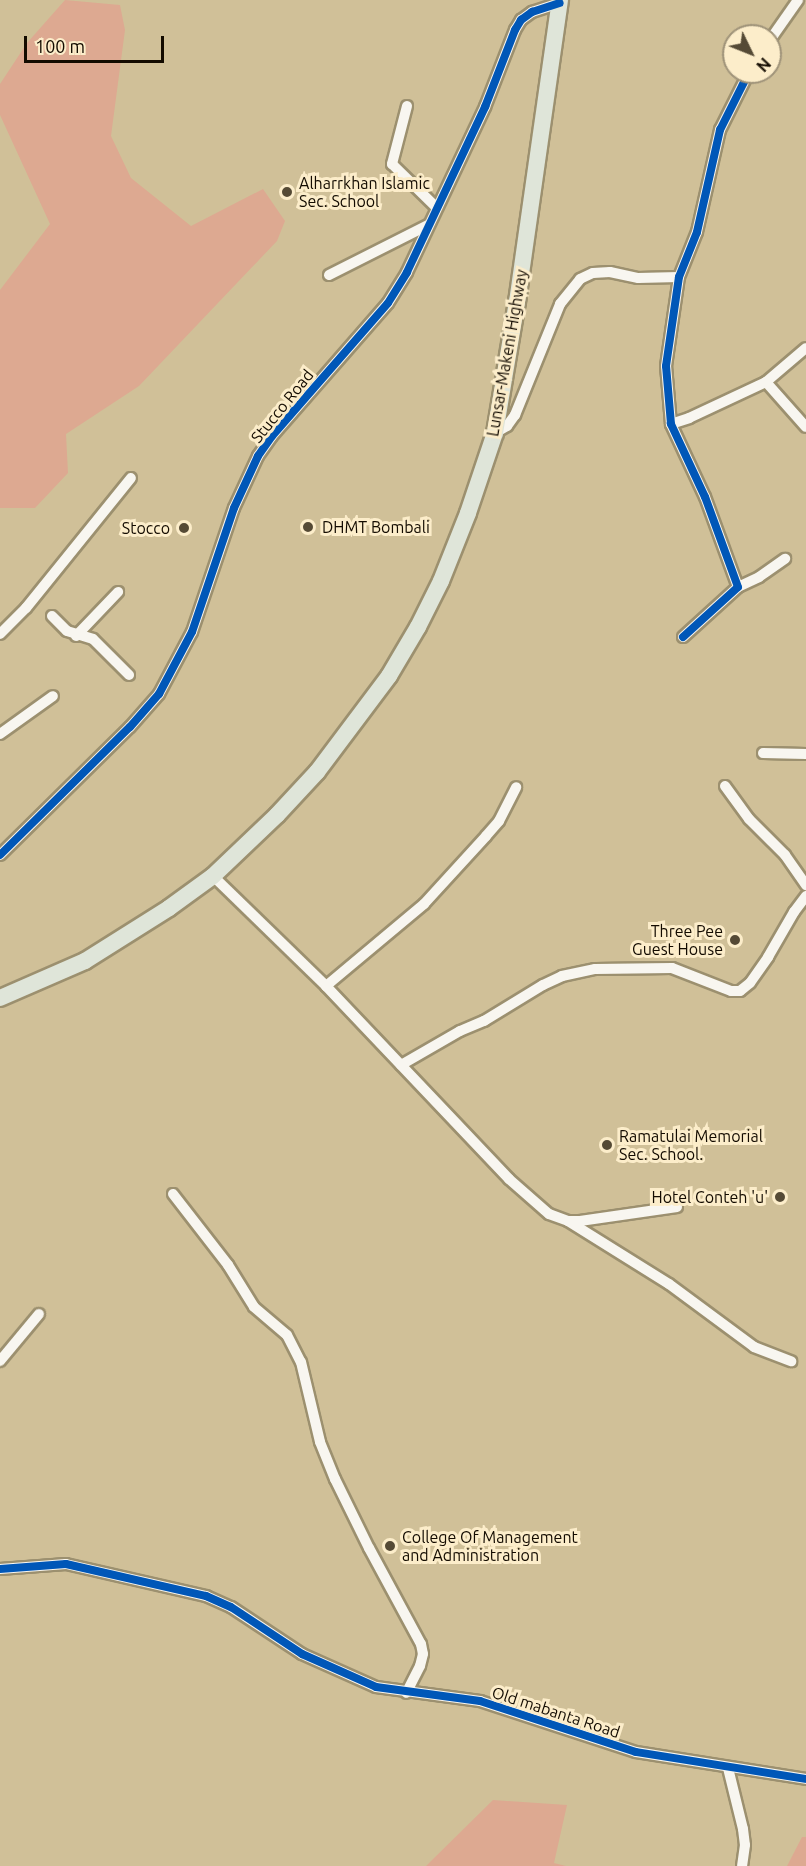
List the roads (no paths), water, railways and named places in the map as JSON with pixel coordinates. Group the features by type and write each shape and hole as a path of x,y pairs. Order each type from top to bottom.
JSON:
{"main road":[{"name":"Lunsar-Makeni Highway","path":"0,998 84,961 169,908 213,876 277,815 317,772 389,676 441,581 468,513 495,433 560,2"}],"street":[{"path":"781,24 798,0"},
{"name":"Stucco Road","path":"0,855 130,727 159,694 192,633 226,528 258,456 272,436 388,303 408,272 436,207 485,107 515,30 521,20 532,12 560,2"},
{"path":"738,587 705,497 671,424 666,366 679,278 697,232 720,130 743,84"},
{"path":"407,106 392,164 436,207"},
{"path":"329,275 428,225"},
{"path":"495,433 507,426 515,415 560,304 580,279 593,273 610,272 638,278 679,278"},
{"path":"671,424 766,382 806,348"},
{"path":"766,382 806,427"},
{"path":"0,634 26,608 131,478"},
{"path":"683,637 738,587 759,577 785,559"},
{"path":"76,636 117,592"},
{"path":"52,616 67,631 76,636 93,639 129,675"},
{"path":"0,734 53,696"},
{"path":"763,753 806,754"},
{"path":"326,986 424,904 492,828 516,786"},
{"path":"725,786 749,819 785,855 806,885"},
{"path":"213,876 326,986 509,1179 549,1214 568,1221 685,1294 754,1347 791,1361"},
{"path":"401,1065 562,976 595,969 672,968 731,991 740,991 750,983 806,896"},
{"path":"173,1194 228,1265 254,1307 287,1335 301,1362 320,1442 335,1479 421,1644 423,1654 420,1666 406,1693"},
{"path":"568,1221 677,1207"},
{"path":"0,1360 39,1314"},
{"name":"Old mabanta Road","path":"0,1569 66,1564 206,1596 231,1607 302,1654 376,1687 406,1693 480,1701 636,1752 806,1779"},
{"path":"728,1768 743,1829 745,1845 742,1866"}],"place":[{"name":"Alharrkhan Islamic Sec. School","path":"287,192"},
{"name":"DHMT Bombali","path":"308,527"},
{"name":"Stocco","path":"184,528"},
{"name":"Three Pee Guest House","path":"735,940"},
{"name":"Ramatulai Memorial Sec. School.","path":"607,1145"},
{"name":"Hotel Conteh 'u'","path":"780,1197"},
{"name":"College Of Management and Administration","path":"390,1546"}]}
